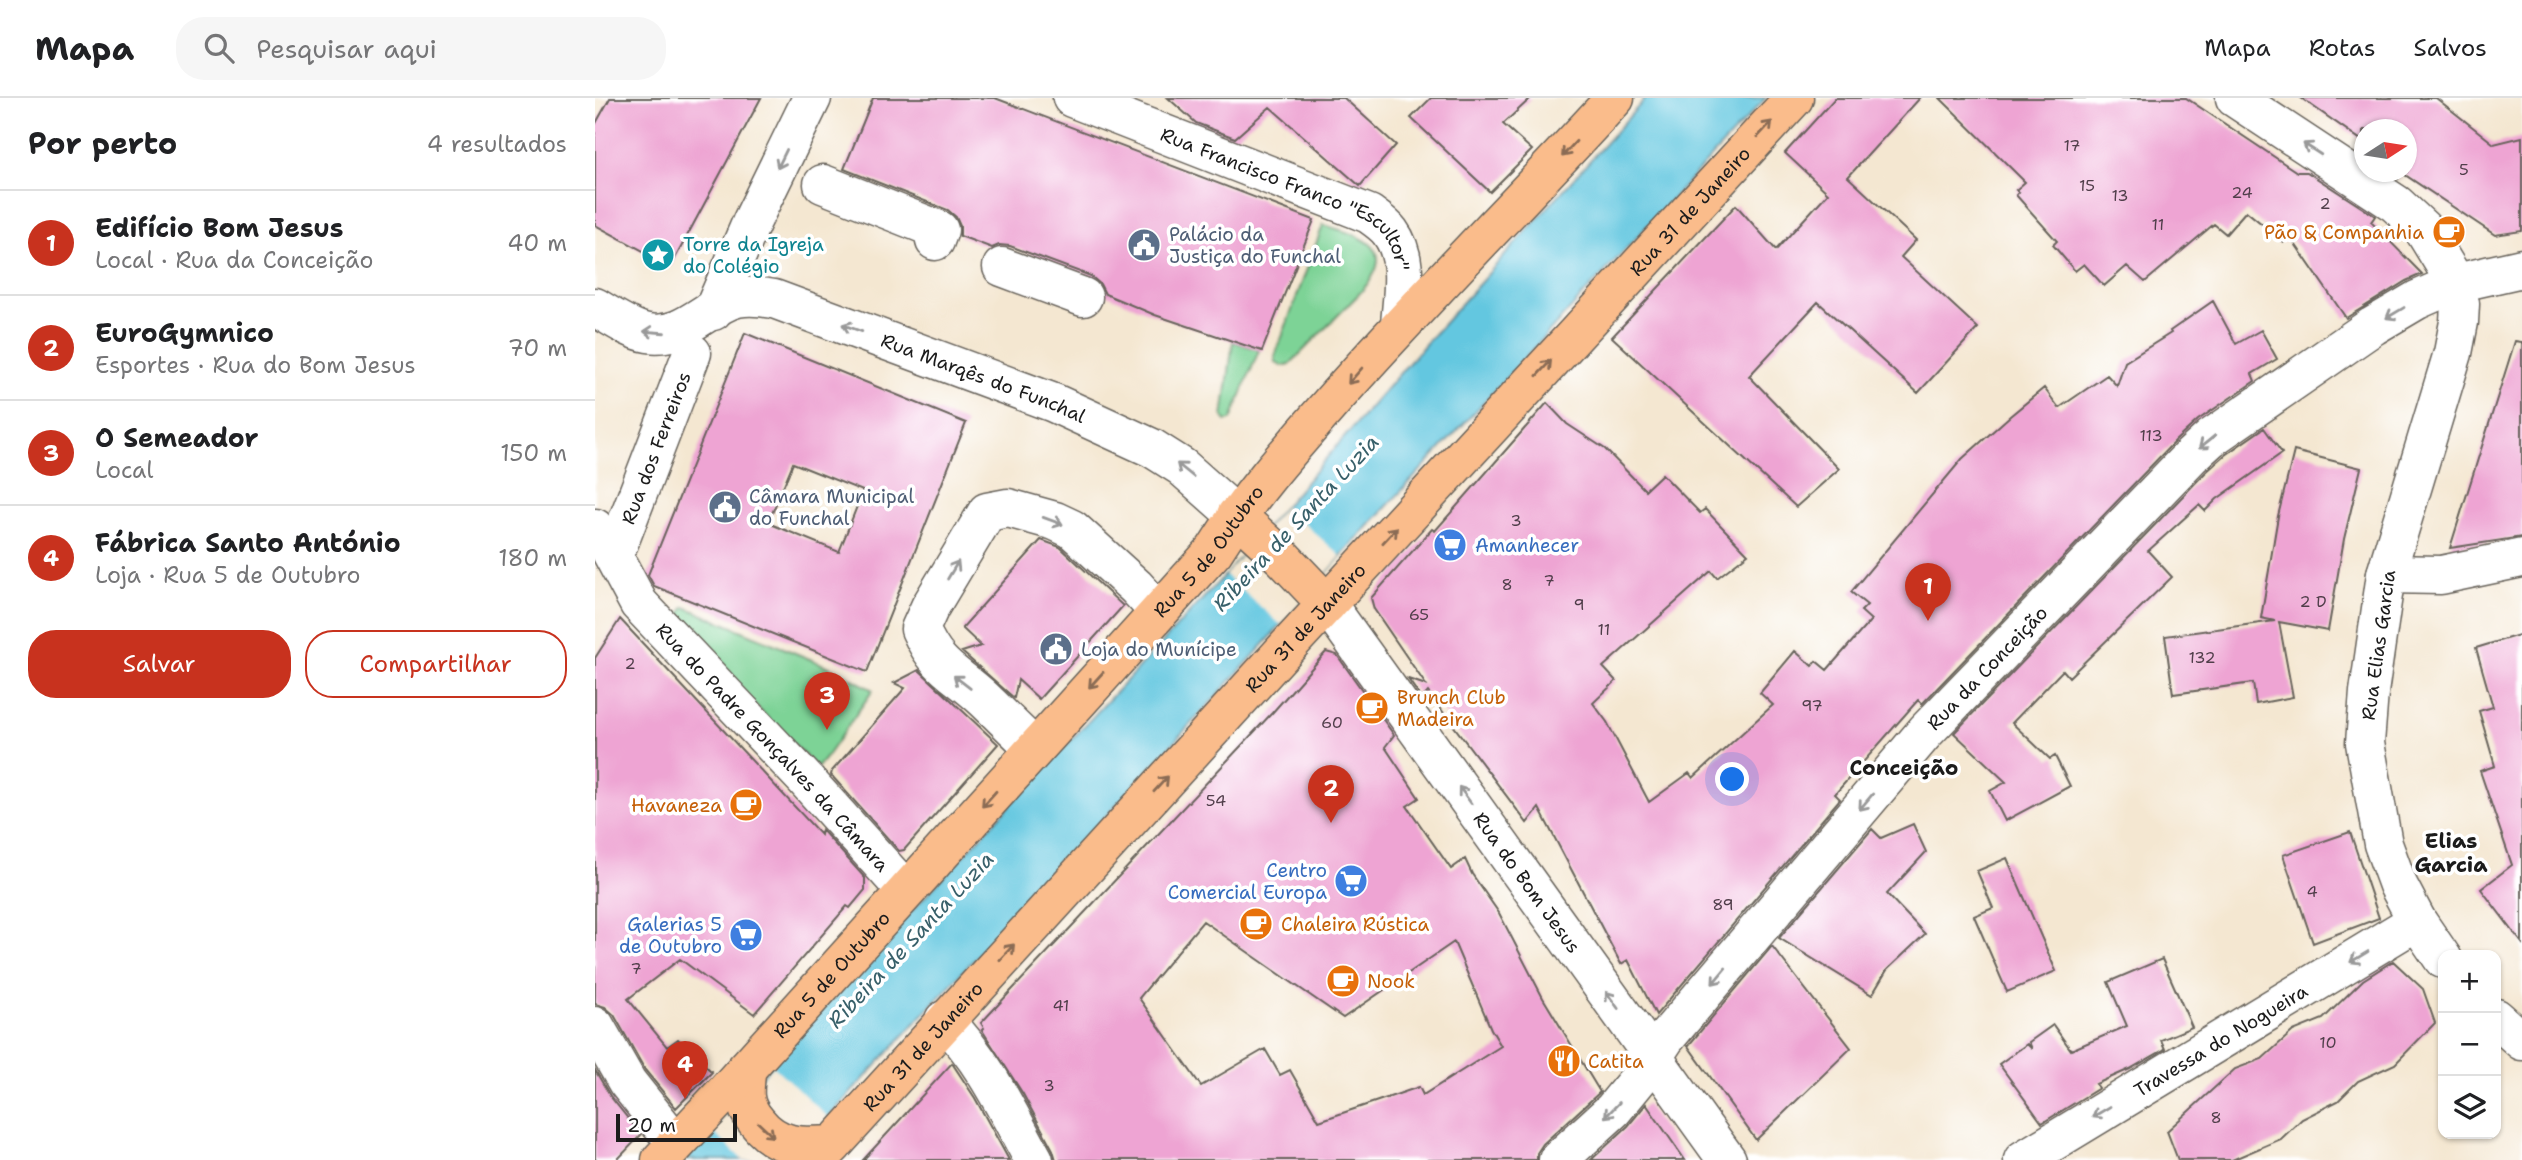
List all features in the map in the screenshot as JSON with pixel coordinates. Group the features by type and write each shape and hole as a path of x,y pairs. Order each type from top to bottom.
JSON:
{"main road":[{"name":"Rua 5 de Outubro","path":"661,1143 745,1082 906,891 1158,611 1213,551 1248,525 1261,483 1400,325 1546,174 1615,98"},
{"name":"Rua 31 de Janeiro","path":"818,1150 944,1020 1320,596 1794,98"},
{"path":"1248,525 1320,596"},
{"path":"745,1082 748,1111 766,1134 779,1141 818,1150"}],"street":[{"path":"713,311 752,220 812,98"},
{"path":"2235,98 2396,204 2423,229 2456,283"},
{"name":"Rua Francisco Franco \"Escultor\"","path":"1077,99 1369,214 1389,231 1399,249 1404,269 1400,325"},
{"path":"823,184 939,230 935,242"},
{"path":"1002,267 1062,285"},
{"name":"Rua da Conceição","path":"1558,1160 1613,1110 1640,1077 1652,1055 1926,731 2190,457 2211,438 2373,326 2417,300 2456,283 2522,268"},
{"name":"Rua Elias Garcia","path":"2438,952 2417,921 2398,885 2383,844 2365,743 2368,692 2386,574 2453,354 2460,304 2456,283"},
{"name":"Rua Marqês do Funchal","path":"595,307 649,334 666,333 685,326 735,299 749,296 775,299 1054,403 1152,448 1182,467 1248,525"},
{"name":"Rua dos Ferreiros","path":"602,556 692,353"},
{"path":"1035,748 943,666 930,651 920,629 930,607 987,512 1007,508 1055,521 1072,529 1136,587 1158,611"},
{"name":"Rua do Padre Gonçalves da Câmara","path":"602,556 603,537 639,604 815,790 906,891"},
{"path":"2386,574 2441,575 2522,558"},
{"name":"Rua do Bom Jesus","path":"1320,596 1727,1160"},
{"name":"Travessa do Nogueira","path":"2023,1160 2417,921"},
{"path":"944,1020 962,1038 989,1077 1034,1160"},
{"path":"2501,1022 2522,1041"},
{"path":"595,1026 661,1143"}],"green space":[{"path":"1323,225 1365,240 1378,256 1377,266 1359,294 1290,364 1282,366 1276,363 1275,356"},
{"path":"1233,341 1259,350 1231,420 1226,421 1223,417"},
{"path":"685,607 836,670 873,690 817,768 674,623"}],"water":[{"name":"Ribeira de Santa Luzia","path":"1646,98 1766,98 1341,556 1267,641 789,1160 686,1160 867,959 1225,575 1427,342"}],"pier":[{"path":"1285,507 1341,556 1281,625 1225,575"},
{"path":"773,1066 829,1118 789,1160 743,1160 712,1131"}],"building":[{"path":"610,98 761,98 671,266 595,225 595,125"},
{"name":"Palácio da Justiça do Funchal","path":"873,98 995,98 1314,220 1262,351 1155,315 1105,294 1100,284 1091,276 1010,246 999,245 992,248 960,236 956,217 948,210 844,169"},
{"path":"1168,98 1344,98 1396,145 1360,186 1270,107 1235,138 1196,123"},
{"path":"1431,98 1531,98 1503,124 1532,150 1490,192 1411,118"},
{"path":"1835,98 1920,98 1848,177 1916,240 1901,257 1978,328 1918,393 1818,302 1749,376 1839,469 1796,507 1612,337 1736,205 1776,250 1828,193 1785,153"},
{"path":"1940,98 2186,98 2297,172 2307,172 2375,216 2371,222 2422,274 2346,318 2291,238 2284,242 2246,211 2226,234 2214,224 2145,282 2127,266 2104,286 2084,264 2075,271 2053,245 2057,241 2016,195 2019,192 2016,190 2025,182"},
{"path":"2301,98 2436,98 2494,144 2522,137 2522,231 2495,235 2416,182 2417,119 2354,119 2354,135"},
{"path":"2213,301 2236,344 2261,330 2277,359 2252,374 2255,381 2198,420 2175,441 1922,704 1918,700 1835,794 1840,799 1656,1015 1628,960 1621,964 1539,808 1527,823 1428,692 1422,699 1408,679 1426,685 1374,609 1371,598 1432,529 1435,531 1547,403 1567,424 1605,449 1645,490 1662,474 1700,513 1705,509 1748,554 1717,578 1711,571 1603,667 1616,681 1593,703 1607,722 1649,802 1689,773 1693,778 1773,705 1760,693 1795,651 1812,666 1816,661 1827,670 1871,620 1861,611 1867,605 1851,592 1962,459 2010,416 2044,388 2059,408 2107,375 2117,386 2125,362 2171,333 2170,331"},
{"name":"Câmara Municipal do Funchal","path":"745,333 966,423 867,672 654,586 648,575","holes":["793,463 863,491 839,552 768,523"]},
{"path":"2515,341 2522,342 2522,537 2450,548"},
{"path":"2264,428 2282,453 2217,499 2205,511 2199,505 2148,551 2172,577 2069,677 2063,670 2012,723 2050,759 2055,756 2070,786 2005,821 1990,791 2006,782 1954,733 2205,473 2225,455"},
{"path":"2294,451 2361,468 2344,539 2328,631 2279,622 2293,697 2256,704 2253,683 2173,694 2165,636 2275,621 2261,618 2278,516"},
{"name":"Loja do Munícipe","path":"1041,540 1060,547 1123,606 1039,699 1018,680 1014,698 962,652 981,646 962,628"},
{"path":"620,619 821,835 822,830 865,878 865,890 850,908 847,906 754,1014 680,959 628,999 667,1047 678,1039 712,1072 676,1108 645,1070 614,1015 605,1007 595,1004 595,658"},
{"path":"2522,634 2522,943 2481,889 2512,865 2480,771 2495,766 2479,711 2493,707 2476,648"},
{"path":"1326,652 1337,655 1394,735 1385,747 1419,798 1407,806 1451,869 1465,859 1499,913 1543,998 1600,1092 1543,1144 1537,1153 1537,1160 1056,1160 1023,1094 982,1030 984,1028 981,1023","holes":["1203,921 1343,1018 1454,942 1491,1029 1501,1046 1423,1095 1419,1087 1319,1121 1290,1070 1280,1075 1265,1049 1201,1086 1139,998"]},
{"path":"919,670 998,744 904,850 899,851 831,775 905,688 894,683"},
{"path":"1913,824 1926,852 1887,894 1925,934 1887,970 1872,995 1779,938 1872,829 1881,838"},
{"path":"2350,832 2379,918 2313,943 2283,855"},
{"path":"2007,858 2056,971 2007,992 1974,916 1993,908 1977,871"},
{"path":"1772,946 1851,1048 1756,1140 1688,1046"},
{"path":"2162,959 2192,1027 2161,1040 2165,1049 2096,1084 2099,1088 2042,1123 1999,1064 2027,1044 2032,1049 2029,1042 2053,1025 2071,1050 2127,1026 2108,982"},
{"path":"2393,961 2423,989 2435,1023 2395,1064 2358,1081 2338,1101 2302,1119 2281,1139 2232,1160 2178,1160 2167,1131 2235,1069 2262,1059 2293,1031 2323,1019 2363,980"},
{"path":"952,1063 1009,1160 863,1160"},
{"path":"595,1070 610,1096 641,1135 617,1160 595,1160"},
{"path":"1646,1104 1685,1160 1591,1160 1628,1126"}],"place":[{"name":"Pão & Companhia","path":"2449,232"},
{"name":"Palácio da Justiça do Funchal","path":"1144,245"},
{"name":"Torre da Igreja do Colégio","path":"658,255"},
{"name":"Câmara Municipal do Funchal","path":"725,507"},
{"name":"Amanhecer","path":"1450,545"},
{"name":"Edifício Bom Jesus","path":"1928,621"},
{"name":"Loja do Munícipe","path":"1056,649"},
{"name":"Brunch Club Madeira","path":"1372,708"},
{"name":"O Semeador","path":"827,730"},
{"name":"Havaneza","path":"746,805"},
{"name":"EuroGymnico","path":"1331,823"},
{"name":"Centro Comercial Europa","path":"1351,881"},
{"name":"Chaleira Rústica","path":"1256,924"},
{"name":"Galerias 5 de Outubro","path":"746,935"},
{"name":"Nook","path":"1343,981"},
{"name":"Catita","path":"1564,1061"},
{"name":"Fábrica Santo António","path":"685,1099"}],"district":[{"name":"Conceição","path":"1904,768"},
{"name":"Elias Garcia","path":"2451,853"}]}
